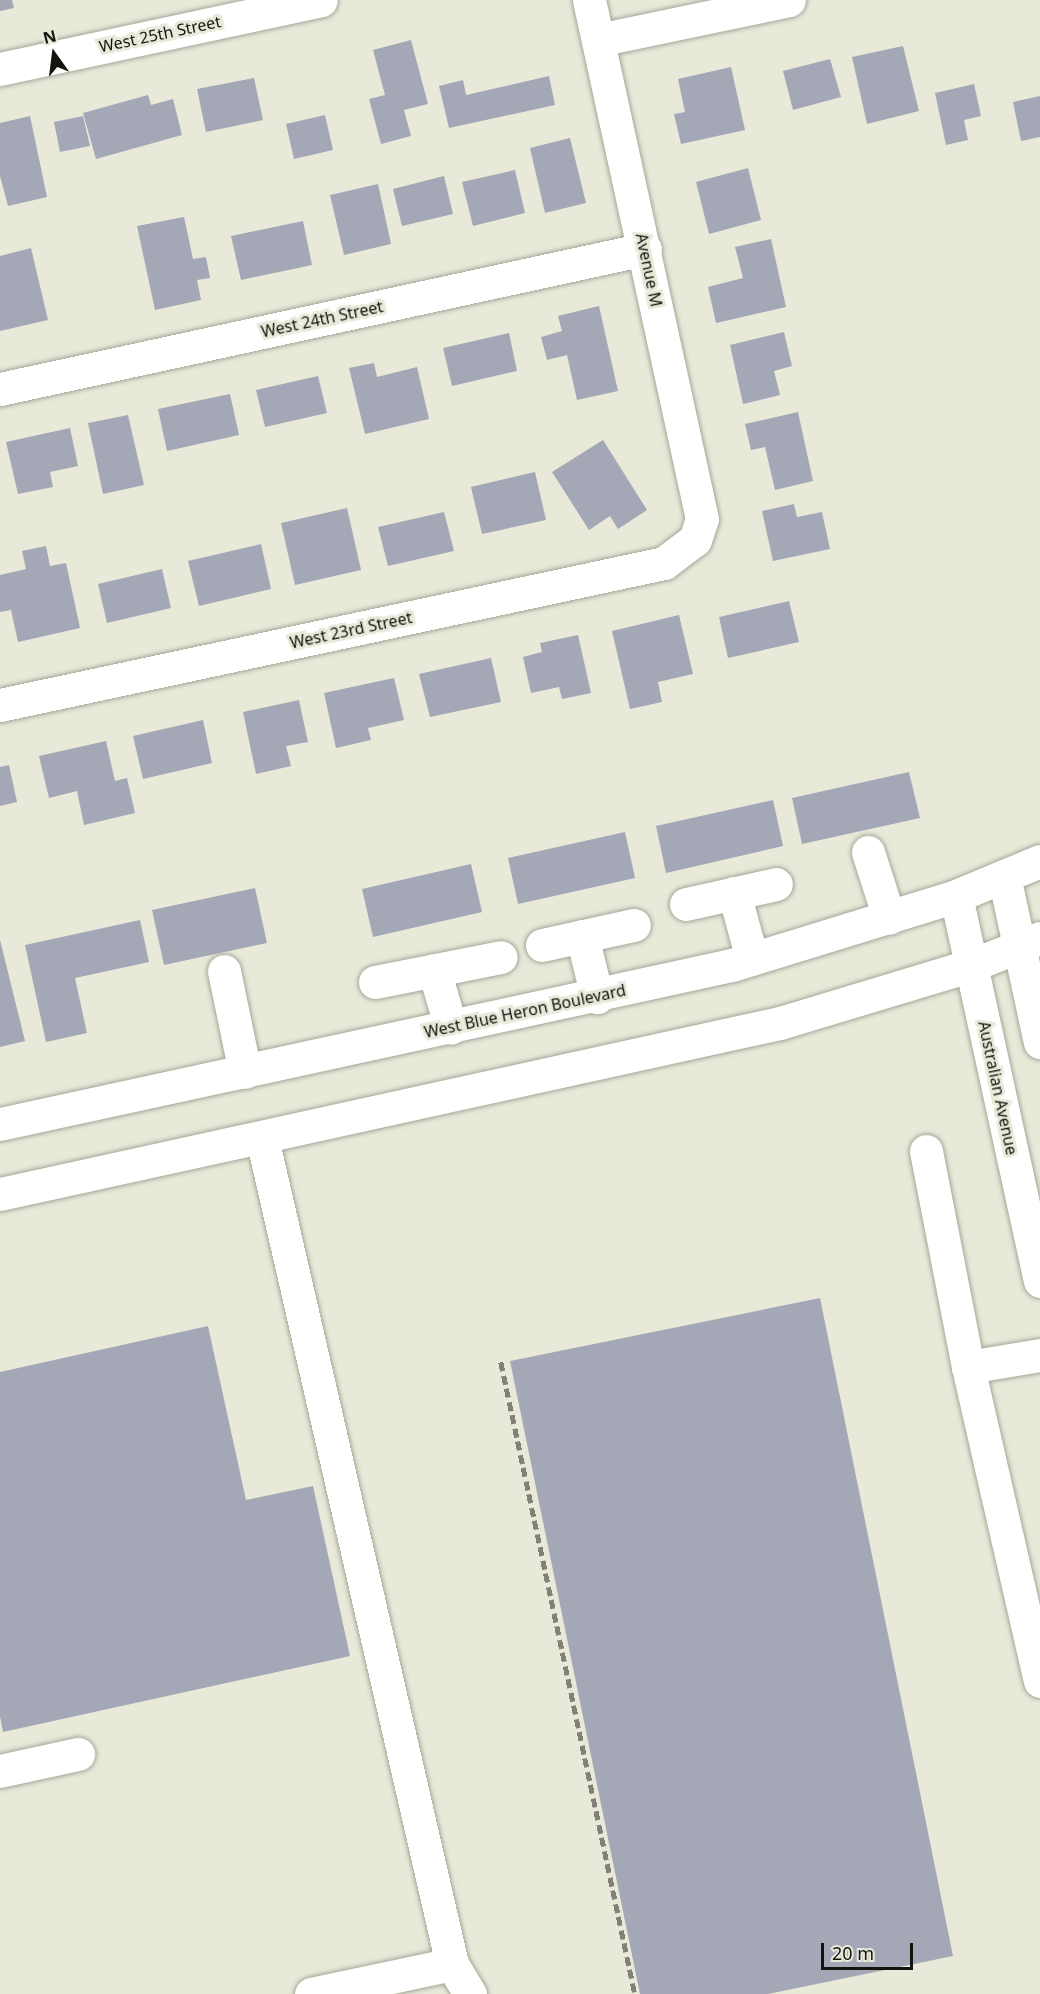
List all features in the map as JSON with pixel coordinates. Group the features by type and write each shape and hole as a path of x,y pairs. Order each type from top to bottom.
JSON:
{"main road":[{"name":"West 25th Street","path":"0,69 321,0"},
{"name":"Avenue M","path":"589,0 702,519 695,540"},
{"path":"598,40 789,0"},
{"name":"West 24th Street","path":"0,389 645,249"},
{"name":"West 23rd Street","path":"0,705 664,563 695,540"},
{"path":"868,852 889,918"},
{"name":"West Blue Heron Boulevard","path":"0,1124 597,997 752,958 956,896 1040,861"},
{"path":"1004,876 1029,942 1040,1042"},
{"path":"686,904 776,884"},
{"path":"734,893 752,958"},
{"name":"Australian Avenue","path":"956,896 1040,1281"},
{"path":"542,945 634,925"},
{"path":"582,936 597,997"},
{"path":"0,1194 780,1023 972,965 1029,942"},
{"path":"375,982 501,957"},
{"path":"434,970 451,1028"},
{"path":"224,971 245,1072"},
{"path":"262,1138 452,1964 470,1994"},
{"path":"926,1151 968,1367 1040,1682"},
{"path":"968,1367 1040,1354"},
{"path":"0,1771 78,1755"},
{"path":"311,1994 452,1964"}],"building":[{"path":"0,0 12,0 14,8 0,11"},
{"path":"411,40 428,104 404,110 411,136 381,144 369,99 385,95 373,50"},
{"path":"903,46 919,111 867,124 852,57"},
{"path":"830,59 841,97 793,110 783,71"},
{"path":"731,67 745,130 681,144 674,114 685,112 678,79"},
{"path":"549,76 555,105 449,128 439,86 463,80 466,95"},
{"path":"254,78 263,120 206,132 197,89"},
{"path":"974,84 981,116 964,120 968,140 946,145 935,93"},
{"path":"148,95 151,105 173,99 182,135 96,159 83,113"},
{"path":"1040,96 1040,137 1021,141 1013,102"},
{"path":"325,115 333,150 294,159 286,124"},
{"path":"30,116 47,197 8,206 0,176 0,123"},
{"path":"83,116 90,146 60,152 54,122"},
{"path":"570,138 586,203 545,213 530,148"},
{"path":"748,168 761,220 709,234 696,182"},
{"path":"515,170 525,213 473,226 462,182"},
{"path":"444,176 453,214 402,226 393,189"},
{"path":"378,184 391,244 344,255 330,195"},
{"path":"184,217 193,259 206,257 210,278 197,280 201,300 155,310 137,226"},
{"path":"303,221 312,265 241,280 231,236"},
{"path":"771,239 786,307 716,323 708,287 743,278 735,247"},
{"path":"31,248 48,320 0,331 0,256"},
{"path":"599,306 618,391 577,400 567,355 547,360 541,337 562,331 558,316"},
{"path":"784,332 792,366 774,371 780,395 743,404 730,345"},
{"path":"509,333 517,371 452,386 443,348"},
{"path":"374,363 377,377 417,367 429,419 365,434 349,368"},
{"path":"318,376 327,413 265,427 256,390"},
{"path":"230,394 239,435 167,451 158,409"},
{"path":"798,412 813,481 775,490 765,447 751,450 745,424"},
{"path":"128,415 144,485 103,494 88,423"},
{"path":"70,428 78,466 50,472 53,487 18,494 6,442"},
{"path":"603,440 647,510 618,529 610,516 589,530 552,472"},
{"path":"535,472 546,520 482,534 471,487"},
{"path":"794,504 797,517 822,512 830,549 773,561 762,511"},
{"path":"347,508 361,570 295,585 281,523"},
{"path":"444,512 454,551 388,566 378,527"},
{"path":"261,544 271,589 199,606 188,561"},
{"path":"46,546 50,566 66,563 80,628 18,642 11,610 0,612 0,575 26,569 22,551"},
{"path":"162,569 171,608 107,623 98,584"},
{"path":"789,601 799,642 728,658 719,617"},
{"path":"679,615 693,674 658,682 662,702 630,709 612,631"},
{"path":"578,635 591,693 562,699 559,687 531,693 523,657 542,652 540,643"},
{"path":"491,658 501,702 430,717 419,674"},
{"path":"394,678 404,720 368,728 371,740 336,748 324,693"},
{"path":"299,700 308,742 286,746 291,766 256,774 243,712"},
{"path":"203,720 212,763 143,779 133,736"},
{"path":"106,741 115,781 127,778 135,813 84,825 77,791 49,798 39,756"},
{"path":"9,765 17,802 0,806 0,767"},
{"path":"909,772 920,818 802,844 792,798"},
{"path":"773,800 783,846 666,873 656,826"},
{"path":"625,832 635,878 518,904 508,858"},
{"path":"471,864 482,912 373,937 362,889"},
{"path":"255,888 267,943 164,965 152,910"},
{"path":"140,920 149,962 75,978 87,1033 46,1042 25,945"},
{"path":"0,940 25,1041 0,1047"},
{"path":"820,1298 953,1956 768,1994 640,1994 510,1361"},
{"path":"208,1326 246,1500 313,1486 350,1656 3,1732 0,1716 0,1372"}],"railway":[{"path":"501,1362 635,1994"}]}
